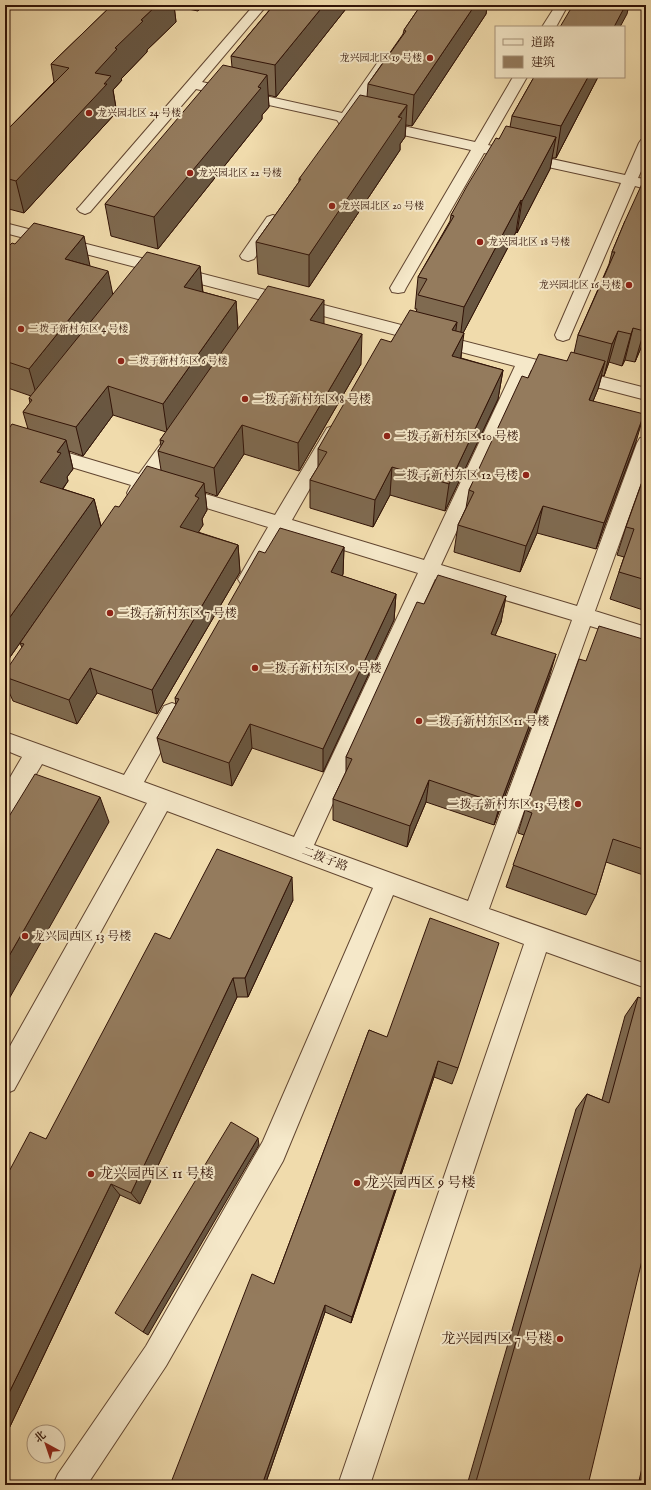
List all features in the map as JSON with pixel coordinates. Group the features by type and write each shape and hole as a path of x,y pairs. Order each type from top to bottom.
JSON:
{"street":[{"path":"85,209 261,5"},
{"path":"551,26 562,5"},
{"path":"337,130 394,49"},
{"path":"398,288 519,78"},
{"path":"193,84 646,184"},
{"path":"563,335 646,143"},
{"path":"248,256 279,212"},
{"path":"5,228 35,243 388,336 525,363 646,394"},
{"path":"300,849 525,363"},
{"path":"241,593 342,416"},
{"path":"126,508 185,423"},
{"path":"11,441 646,634"},
{"path":"475,915 646,443"},
{"path":"130,786 181,696"},
{"name":"二拨子路","path":"5,741 475,915 646,976"},
{"path":"5,806 36,752"},
{"path":"5,1081 162,798"},
{"path":"69,1485 156,1356 273,1151 387,882"},
{"path":"354,1485 538,938"}],"building":[{"path":"112,5 157,5 115,48 117,49 95,73 111,76 104,84 107,84 16,181 5,178 5,132 69,68 51,64"},
{"path":"271,5 324,5 275,65 231,56 273,6"},
{"path":"421,5 475,5 414,95 368,84 406,31 404,30"},
{"path":"573,5 622,5 620,9 623,10 615,26 561,26"},
{"path":"223,65 267,75 258,87 261,88 154,217 105,204"},
{"path":"533,78 587,78 561,126 512,116"},
{"path":"360,95 407,105 398,117 402,118 309,255 256,242 301,179 299,179"},
{"path":"506,126 556,137 464,307 418,295 427,279 418,277 454,216 451,215 467,186 496,138 499,139"},
{"name":"龙兴园北区 16 号楼","path":"646,175 646,326 644,331 633,328 631,334 618,331 612,344 578,335 615,252 612,252"},
{"path":"34,223 84,236 65,259 108,271 29,369 5,361 5,250 12,243 15,244"},
{"path":"147,252 200,266 184,287 236,301 163,404 108,386 76,427 23,412 32,400 29,398"},
{"path":"268,286 324,300 310,320 362,334 298,443 242,425 214,468 158,451 164,441 160,440"},
{"path":"410,310 457,322 452,330 464,333 452,356 503,370 449,484 392,467 375,500 310,480 327,452 318,449 381,339 391,342"},
{"path":"571,352 605,361 589,400 644,414 604,523 543,506 526,546 458,525 474,492 469,490 522,376 528,378 539,354 567,361"},
{"path":"12,424 66,440 57,452 61,453 40,482 94,499 5,624 5,434"},
{"path":"147,466 204,483 195,496 199,498 180,527 238,545 152,690 90,668 69,700 5,677 5,672 24,644 20,643 115,506 119,507"},
{"path":"646,471 646,580 619,572 634,529 626,527"},
{"path":"280,528 344,547 331,572 396,594 323,749 250,724 229,763 157,738 179,699 175,698 259,551 265,553"},
{"path":"438,575 506,596 491,634 556,654 500,804 429,780 410,826 333,799 352,759 346,757 417,602 424,604"},
{"name":"二拨子新村东区 13 号楼","path":"599,626 646,640 646,850 613,839 596,895 513,865 532,813 525,810 579,659 586,661"},
{"path":"35,774 100,797 5,963 5,823"},
{"name":"龙兴园西区 11 号楼","path":"217,849 292,877 245,978 233,978 131,1193 111,1184 5,1401 5,1179 30,1132 46,1139 155,933 170,939"},
{"name":"龙兴园西区 9 号楼","path":"430,918 499,943 458,1068 438,1061 352,1317 325,1305 262,1485 170,1485 252,1274 274,1284 369,1030 387,1037"},
{"name":"龙兴园西区 7 号楼","path":"638,997 646,1000 646,1244 588,1485 475,1485 587,1094 609,1103"},
{"path":"231,1122 258,1138 143,1332 115,1313"}],"place":[{"name":"龙兴园北区 19 号楼","path":"430,58"},
{"name":"龙兴园北区 24 号楼","path":"89,113"},
{"name":"龙兴园北区 22 号楼","path":"190,173"},
{"name":"龙兴园北区 20 号楼","path":"332,206"},
{"name":"龙兴园北区 18 号楼","path":"480,242"},
{"name":"龙兴园北区 16 号楼","path":"629,285"},
{"name":"二拨子新村东区 4 号楼","path":"21,329"},
{"name":"二拨子新村东区 6 号楼","path":"121,361"},
{"name":"二拨子新村东区 8 号楼","path":"245,399"},
{"name":"二拨子新村东区 10 号楼","path":"387,436"},
{"name":"二拨子新村东区 12 号楼","path":"526,475"},
{"name":"二拨子新村东区 7 号楼","path":"110,613"},
{"name":"二拨子新村东区 9 号楼","path":"255,668"},
{"name":"二拨子新村东区 11 号楼","path":"419,721"},
{"name":"二拨子新村东区 13 号楼","path":"578,804"},
{"name":"龙兴园西区 13 号楼","path":"25,936"},
{"name":"龙兴园西区 11 号楼","path":"91,1174"},
{"name":"龙兴园西区 9 号楼","path":"357,1183"},
{"name":"龙兴园西区 7 号楼","path":"560,1339"}]}
